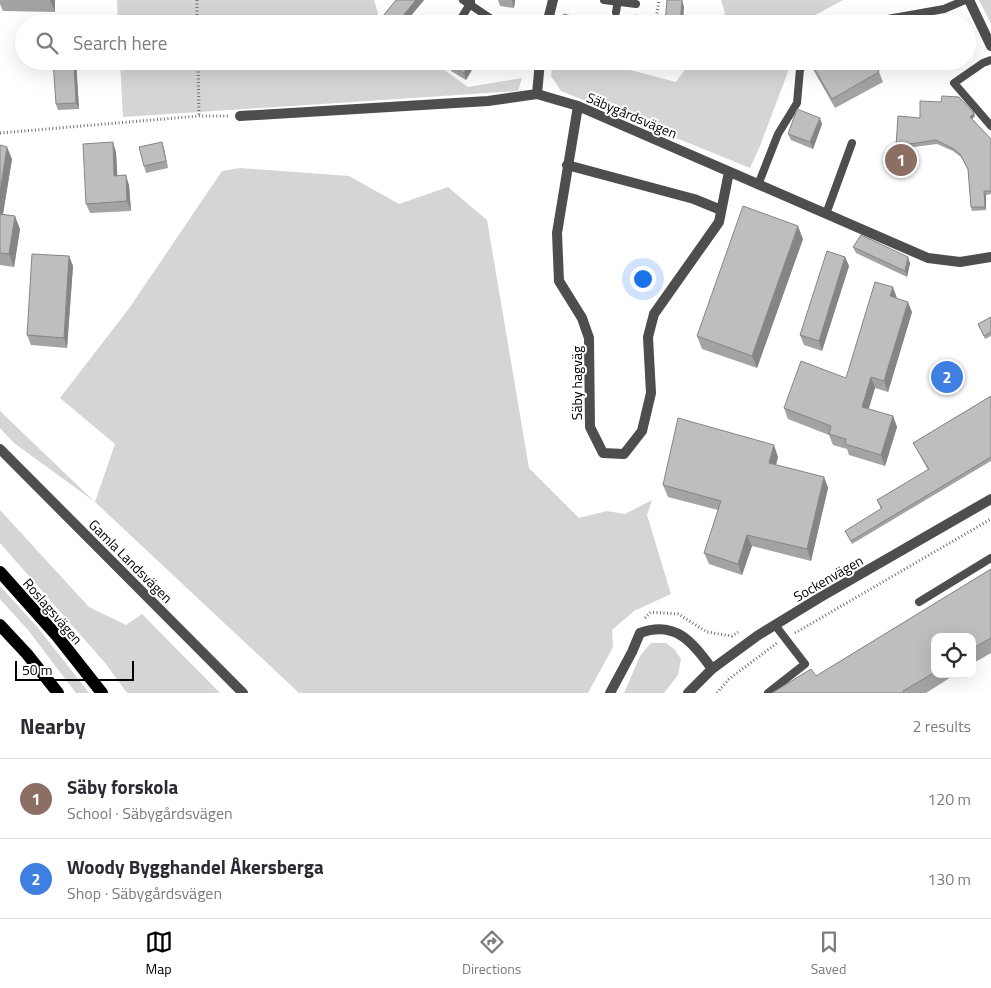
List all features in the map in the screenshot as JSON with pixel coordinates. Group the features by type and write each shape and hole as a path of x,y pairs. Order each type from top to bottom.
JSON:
{"main road":[{"name":"Roslagsvägen","path":"0,572 57,636 102,693"},
{"path":"0,625 27,654 58,693"}],"street":[{"path":"549,15 552,0"},
{"path":"967,0 975,15"},
{"path":"976,17 991,46"},
{"path":"537,94 539,70"},
{"name":"Säbygårdsvägen","path":"240,116 488,101 537,94 578,106 928,258 960,262 991,257"},
{"name":"Säby hagväg","path":"578,106 557,233 559,281 582,318 589,338 590,427 603,453 624,454 642,431 651,393 648,337 654,314 718,222 729,172"},
{"path":"567,165 694,199 721,210"},
{"name":"Gamla Landsvägen","path":"0,449 243,693"},
{"name":"Sockenvägen","path":"688,693 712,669 775,625 991,499"},
{"path":"610,693 640,633 653,628 679,633 698,650 712,669"}],"lane":[{"path":"604,0 636,4"},
{"path":"910,15 944,9 967,0"},
{"path":"462,15 468,1 487,15"},
{"path":"616,12 618,1"},
{"path":"976,68 991,60"},
{"path":"758,184 778,134 797,103 800,70"},
{"path":"973,70 954,83 991,126"},
{"path":"826,214 852,143"},
{"path":"918,602 991,558"},
{"path":"768,693 805,664 775,625"}],"path":[{"path":"196,0 197,15"},
{"path":"657,15 659,0"},
{"path":"635,15 636,4"},
{"path":"198,70 199,116"},
{"path":"0,133 199,116 240,116"},
{"path":"717,693 736,673 767,649 991,519"}],"shaded area":[{"path":"117,0 374,0 378,15 118,15"},
{"path":"721,0 843,0 815,15 724,15 725,13"},
{"path":"979,0 991,0 991,24"},
{"path":"120,70 444,70 468,87 522,78 518,91 123,117"},
{"path":"552,70 630,70 676,82 685,70 789,70 750,168 561,91 551,76"},
{"path":"240,168 349,176 399,204 448,187 487,220 529,468 579,518 607,511 625,514 652,500 647,515 671,594 634,611 612,630 613,647 588,693 299,693 95,502 115,444 60,398 130,307 222,171"},
{"path":"0,411 95,502 14,443 0,428"},
{"path":"0,510 89,607 126,625 142,614 220,693 127,693 106,664 0,543"},
{"path":"0,586 39,629 89,693 76,693 28,630 0,599"},
{"path":"651,643 666,643 675,650 681,659 678,675 664,693 624,693 640,656"}],"building":[{"path":"396,0 416,0 404,15 384,15"},
{"path":"667,0 682,0 681,15 666,15"},
{"path":"54,70 74,70 76,103 56,104"},
{"path":"815,70 878,70 879,72 832,99"},
{"path":"942,96 959,97 974,113 970,117 991,139 991,191 984,191 985,207 971,207 968,169 960,154 952,148 936,140 896,146 898,116 920,118 920,101 941,102"},
{"path":"797,109 820,118 810,142 788,134"},
{"path":"113,142 114,176 126,175 127,201 86,204 83,144"},
{"path":"162,142 166,161 144,166 139,147"},
{"path":"0,145 7,147 0,192"},
{"path":"743,206 798,226 752,356 697,336"},
{"path":"0,214 15,216 9,254 0,253"},
{"path":"861,235 908,257 905,271 853,247"},
{"path":"827,251 845,257 819,341 800,335"},
{"path":"32,254 69,256 64,338 27,335"},
{"path":"875,282 893,287 890,296 908,302 884,381 871,377 862,407 893,416 881,455 845,444 846,439 829,434 831,426 784,408 801,361 846,378"},
{"path":"991,317 991,332 984,336 978,324"},
{"path":"991,396 991,457 851,541 845,531 882,508 877,500 929,469 913,443"},
{"path":"678,418 774,445 769,463 824,477 807,549 747,535 738,564 704,553 721,501 663,485"},
{"path":"991,569 991,638 976,647 976,633 931,633 931,674 903,691 904,693 772,693 811,669 816,676"}],"place":[{"name":"Säby forskola","path":"901,160"},
{"name":"Woody Bygghandel Åkersberga","path":"947,377"}]}
